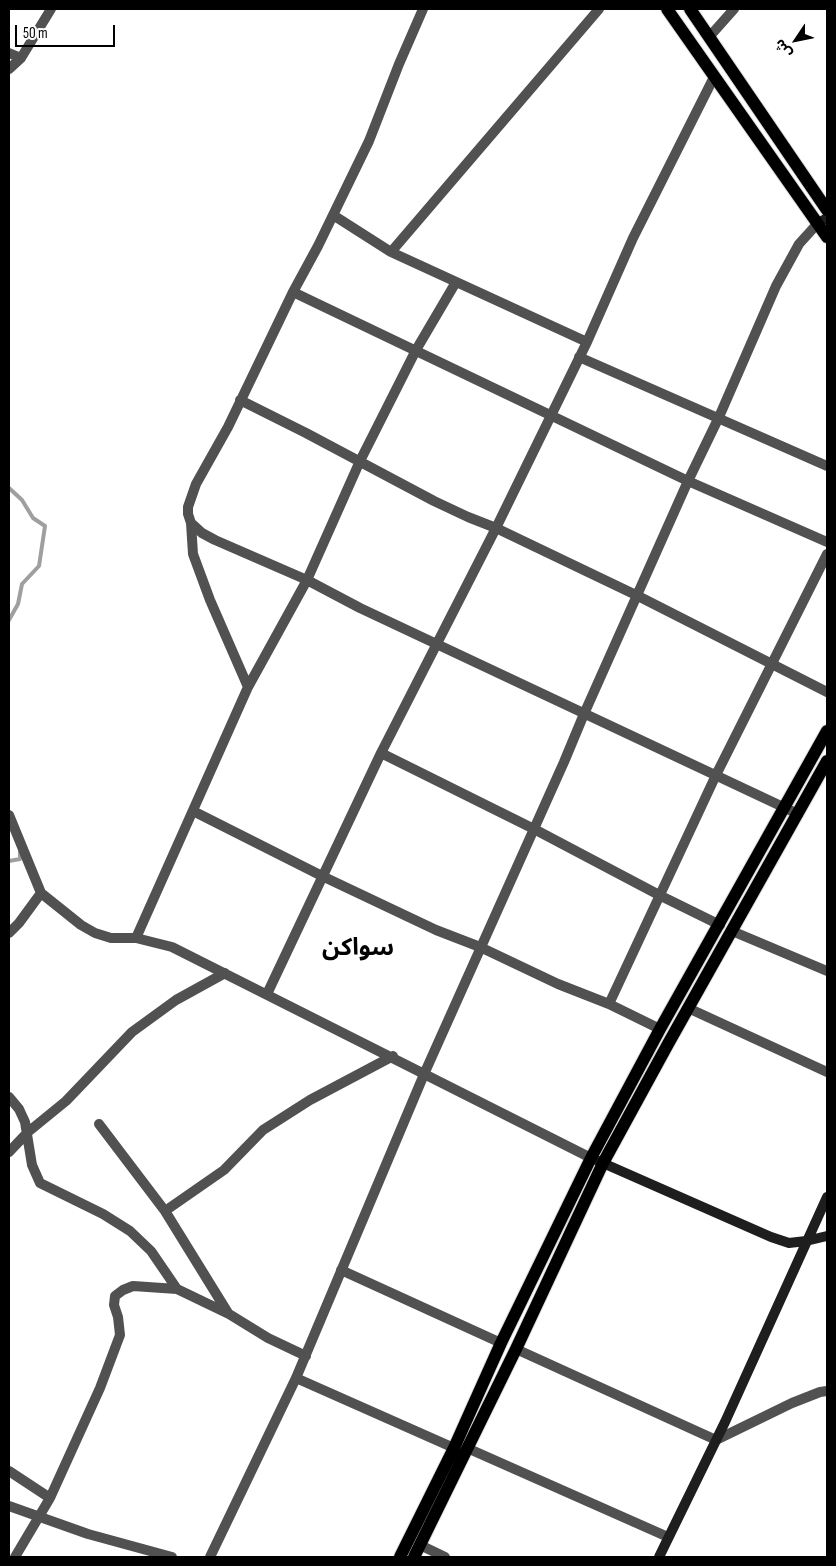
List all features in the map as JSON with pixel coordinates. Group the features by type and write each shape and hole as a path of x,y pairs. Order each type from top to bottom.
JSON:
{"main road":[{"path":"667,9 714,77 823,220 827,236"},
{"path":"690,9 827,210"},
{"path":"400,1557 454,1448 501,1343 597,1160 660,1029 827,731"},
{"path":"417,1551 516,1350 597,1160 688,1008 826,768"}],"street":[{"path":"9,69 21,58 51,9"},
{"path":"423,9 369,141 228,427 196,484 188,507 188,514 192,523 202,533 307,580 360,608 785,806 798,814"},
{"path":"391,252 599,9"},
{"path":"710,36 734,9"},
{"path":"9,52 21,58"},
{"path":"266,994 381,754 496,528 580,357 633,238 714,77"},
{"path":"333,215 391,252 587,342"},
{"path":"210,1557 306,1356 424,1072 688,481 719,417 776,286 799,244 823,220"},
{"path":"136,938 248,687 307,580 360,461 416,350 456,282"},
{"path":"293,292 688,481 827,542"},
{"path":"580,357 827,466"},
{"path":"240,400 434,501 496,528 638,596 827,692"},
{"path":"192,523 193,554 210,600 248,687"},
{"path":"609,1004 716,775 827,554"},
{"path":"381,754 534,829 720,925"},
{"path":"810,764 826,768"},
{"path":"193,811 322,876 436,930 480,947 558,984 609,1004 660,1029"},
{"path":"9,814 41,893 81,925 95,933 111,938 136,938 172,947 393,1056 597,1160 771,1237 789,1243 827,1236"},
{"path":"9,933 19,923 41,893"},
{"path":"732,931 827,971"},
{"path":"9,1152 28,1132 66,1101 132,1032 176,1000 225,973"},
{"path":"688,1008 827,1072"},
{"path":"165,1211 224,1170 263,1130 310,1100 393,1056"},
{"path":"9,1097 19,1109 28,1132 32,1166 40,1184 103,1214 130,1231 151,1251 177,1288"},
{"path":"99,1124 165,1211 229,1314"},
{"path":"658,1557 716,1440 827,1197"},
{"path":"342,1270 501,1343"},
{"path":"16,1557 50,1498 76,1443 120,1335 114,1305 115,1296 123,1290 133,1286 177,1288 229,1314 268,1338 306,1356"},
{"path":"516,1350 716,1440"},
{"path":"296,1378 454,1448"},
{"path":"716,1440 792,1403 827,1391"},
{"path":"467,1448 668,1537"},
{"path":"9,1471 50,1498"},
{"path":"9,1506 88,1534 172,1557"},
{"path":"417,1551 445,1557"}],"waterway":[{"path":"9,488 22,500 33,518 45,526 39,566 22,584 18,604 9,620"},
{"path":"9,861 20,859 20,852"}],"district":[{"name":"سواكن","path":"358,949"}]}
